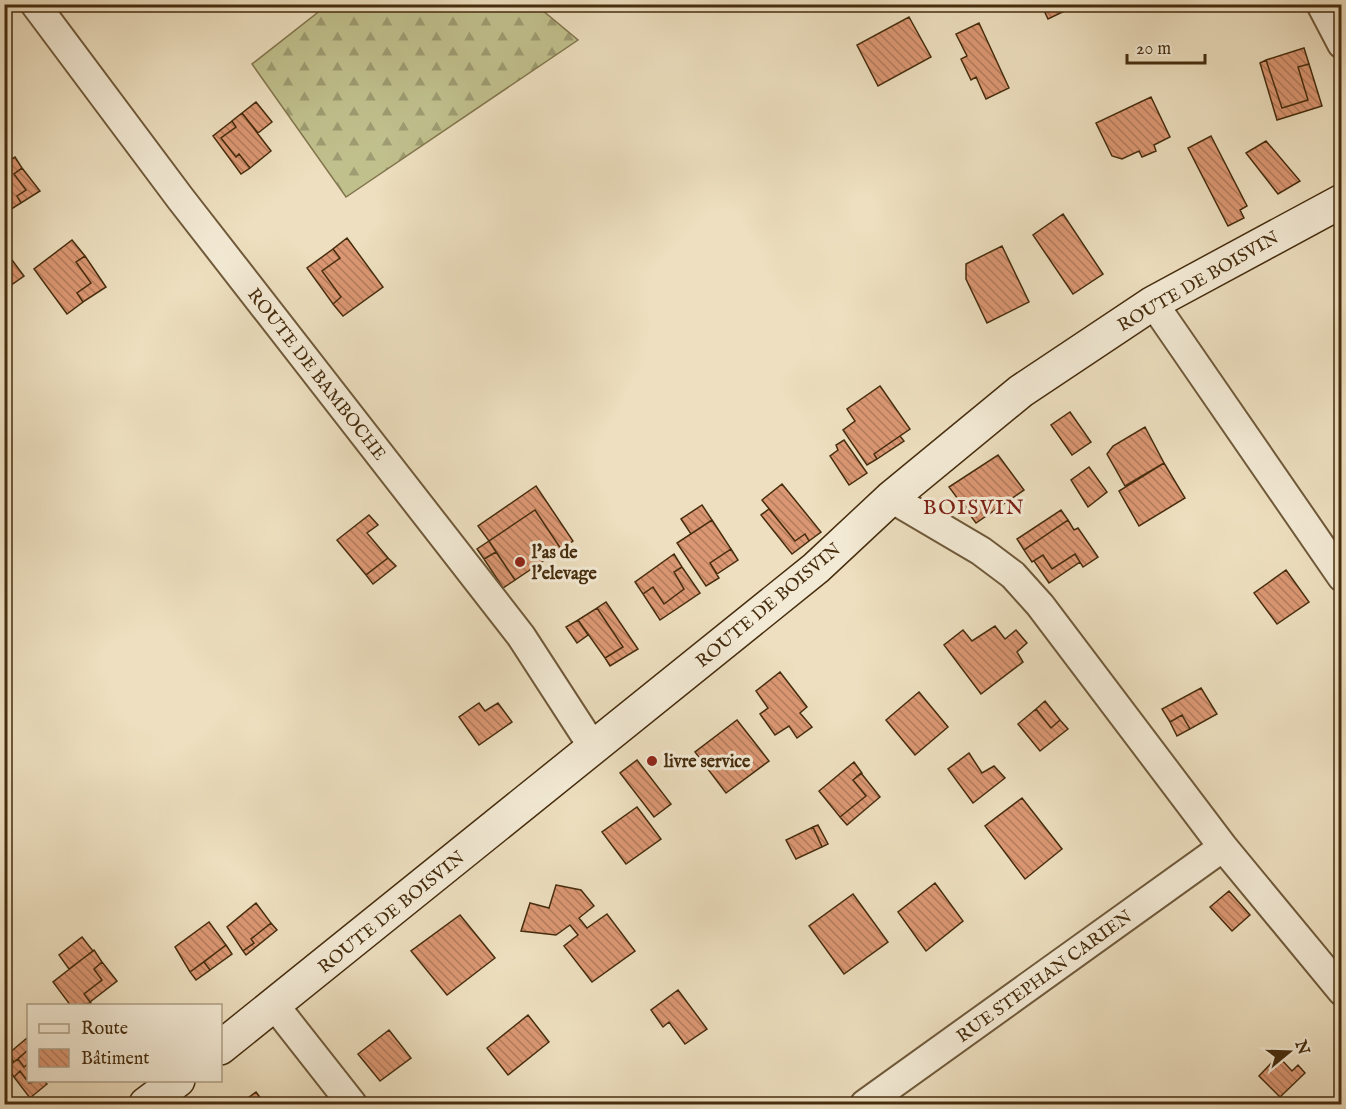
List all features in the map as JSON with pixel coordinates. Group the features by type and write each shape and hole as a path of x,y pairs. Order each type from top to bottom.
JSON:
{"main road":[{"name":"ROUTE DE BOISVIN","path":"222,1046 816,568 891,498 1021,391 1153,303 1341,201"},
{"path":"146,1104 175,1082"}],"street":[{"name":"ROUTE DE BAMBOCHE","path":"35,4 180,198 522,636 593,747"},
{"path":"1321,4 1341,44"},
{"path":"1153,303 1341,576"},
{"path":"891,498 981,551 1013,574 1064,636 1223,848 1341,991"},
{"name":"RUE STEPHAN CARIEN","path":"865,1104 1223,848"},
{"path":"275,1006 352,1104"}],"green space":[{"path":"319,5 536,5 578,40 346,197 252,64 317,13"}],"building":[{"path":"1041,4 1079,4 1048,19"},
{"path":"909,17 931,57 878,86 857,45"},
{"path":"979,23 1009,88 986,99 976,77 971,80 961,59 967,56 956,34"},
{"path":"1304,48 1309,64 1298,67 1308,100 1282,108 1266,60"},
{"path":"1266,60 1282,108 1308,100 1298,67 1309,64 1322,106 1277,120 1260,63"},
{"path":"1151,97 1170,137 1154,145 1156,151 1142,157 1139,151 1122,159 1112,156 1096,123"},
{"path":"256,102 272,122 258,133 242,113"},
{"path":"242,113 271,151 250,168 239,154 236,157 221,138 236,127 232,121"},
{"path":"232,121 236,127 221,138 236,157 239,154 250,168 241,174 213,136"},
{"path":"1211,136 1247,206 1240,210 1244,218 1228,226 1188,148"},
{"path":"1266,141 1300,181 1278,194 1246,153"},
{"path":"15,157 22,168 14,174 26,190 17,196 21,203 5,213 4,164"},
{"path":"22,168 40,191 21,203 17,196 26,190 14,174"},
{"path":"1063,214 1103,274 1073,294 1033,235"},
{"path":"347,238 383,287 343,316 333,304 341,297 322,271 340,258 333,249"},
{"path":"72,240 85,256 76,262 91,283 77,293 83,302 67,314 34,269"},
{"path":"1002,246 1029,302 987,323 966,279 966,264"},
{"path":"333,249 340,258 322,271 341,297 333,304 307,268"},
{"path":"85,256 106,287 83,302 77,293 91,283 76,262"},
{"path":"12,260 24,276 7,288 4,284 4,266"},
{"path":"880,386 910,429 874,454 877,459 867,465 843,430 855,421 847,409"},
{"path":"1070,412 1091,442 1072,455 1051,425"},
{"path":"1145,427 1164,463 1125,486 1107,454 1113,446"},
{"path":"900,436 904,441 877,459 874,454"},
{"path":"844,440 867,473 849,485 830,456 838,450 836,445"},
{"path":"998,455 1024,490 976,523 949,487"},
{"path":"1164,463 1185,498 1139,526 1119,491"},
{"path":"1089,467 1107,492 1088,507 1071,480"},
{"path":"782,484 821,532 809,541 805,534 795,541 762,500"},
{"path":"536,486 573,541 561,549 535,510 489,541 478,526"},
{"path":"702,505 712,520 691,534 681,519"},
{"path":"769,509 795,541 805,534 809,541 792,554 761,515"},
{"path":"535,510 561,549 515,580 489,541"},
{"path":"1061,510 1068,520 1024,550 1017,539"},
{"path":"369,515 378,525 367,533 388,558 366,575 337,540"},
{"path":"712,520 731,549 710,563 719,578 706,586 677,543"},
{"path":"1068,520 1074,530 1078,528 1098,557 1083,567 1075,554 1052,569 1043,555 1032,562 1024,550"},
{"path":"489,541 496,552 484,559 477,549"},
{"path":"731,549 738,560 717,574 710,563"},
{"path":"496,552 515,580 503,588 484,559"},
{"path":"674,554 682,567 674,572 684,589 664,604 653,587 643,594 635,582"},
{"path":"1075,554 1080,562 1049,583 1034,561 1043,555 1052,569"},
{"path":"388,558 396,566 373,584 366,575"},
{"path":"682,567 700,593 660,620 643,594 653,587 664,604 684,589 674,572"},
{"path":"1286,570 1309,602 1277,624 1254,593"},
{"path":"606,602 638,649 610,666 605,658 623,647 597,608"},
{"path":"597,608 623,647 605,658 578,620"},
{"path":"578,620 588,635 577,643 566,627"},
{"path":"995,626 1005,639 1016,630 1027,643 1017,652 1023,662 981,694 944,645 963,630 972,641"},
{"path":"780,672 807,707 800,713 812,727 797,738 789,726 775,735 760,714 768,708 756,691"},
{"path":"1201,688 1217,714 1190,729 1182,715 1170,722 1162,709"},
{"path":"919,692 948,727 915,755 886,720"},
{"path":"1045,701 1060,720 1051,728 1036,709"},
{"path":"479,703 485,711 498,703 512,722 479,745 459,717"},
{"path":"1036,709 1051,728 1060,720 1068,729 1040,751 1018,724"},
{"path":"1182,715 1190,729 1177,736 1170,722"},
{"path":"737,720 769,761 726,793 695,752"},
{"path":"969,753 982,773 994,766 1005,778 973,803 948,769"},
{"path":"637,760 671,804 654,817 620,773"},
{"path":"854,762 862,773 853,780 866,796 840,817 819,791"},
{"path":"861,773 880,797 847,825 840,817 866,796 853,780"},
{"path":"1022,798 1062,849 1025,879 985,826"},
{"path":"637,807 661,839 626,864 602,832"},
{"path":"818,825 828,844 822,847 813,827"},
{"path":"813,827 822,847 796,859 786,840"},
{"path":"935,883 963,921 926,951 898,912"},
{"path":"556,885 581,890 594,906 579,918 587,928 607,914 635,951 592,982 564,946 578,935 570,925 556,935 521,931 530,903 549,908"},
{"path":"1229,891 1250,915 1232,931 1210,907"},
{"path":"853,894 888,942 844,974 809,926"},
{"path":"256,903 271,923 251,939 254,943 243,951 227,927"},
{"path":"460,915 495,958 447,995 411,951"},
{"path":"209,922 226,945 190,972 175,947"},
{"path":"271,923 277,930 246,955 243,951 254,943 251,939"},
{"path":"82,937 93,951 69,969 59,955"},
{"path":"226,945 232,954 210,970 204,962"},
{"path":"94,950 102,962 94,969 102,980 84,994 91,1003 70,1004 53,982"},
{"path":"102,962 117,981 90,1002 84,994 102,980 94,969"},
{"path":"204,962 210,970 196,980 190,972"},
{"path":"678,990 707,1029 685,1044 669,1022 663,1027 651,1010"},
{"path":"528,1015 549,1042 508,1075 487,1048"},
{"path":"389,1030 411,1058 380,1081 358,1054"},
{"path":"27,1038 27,1051 14,1062 8,1054"},
{"path":"27,1051 27,1065 24,1067 18,1059"},
{"path":"1278,1056 1292,1071 1298,1065 1305,1073 1280,1097 1259,1076"},
{"path":"18,1059 24,1067 27,1065 27,1080 20,1071 14,1077 6,1068"},
{"path":"20,1071 29,1083 45,1082 47,1084 30,1098 14,1077"},
{"path":"256,1092 265,1104 240,1104"}],"place":[{"name":"l'as de l'elevage","path":"520,562"},
{"name":"livre service","path":"652,761"}],"district":[{"name":"BOISVIN","path":"974,507"}]}
